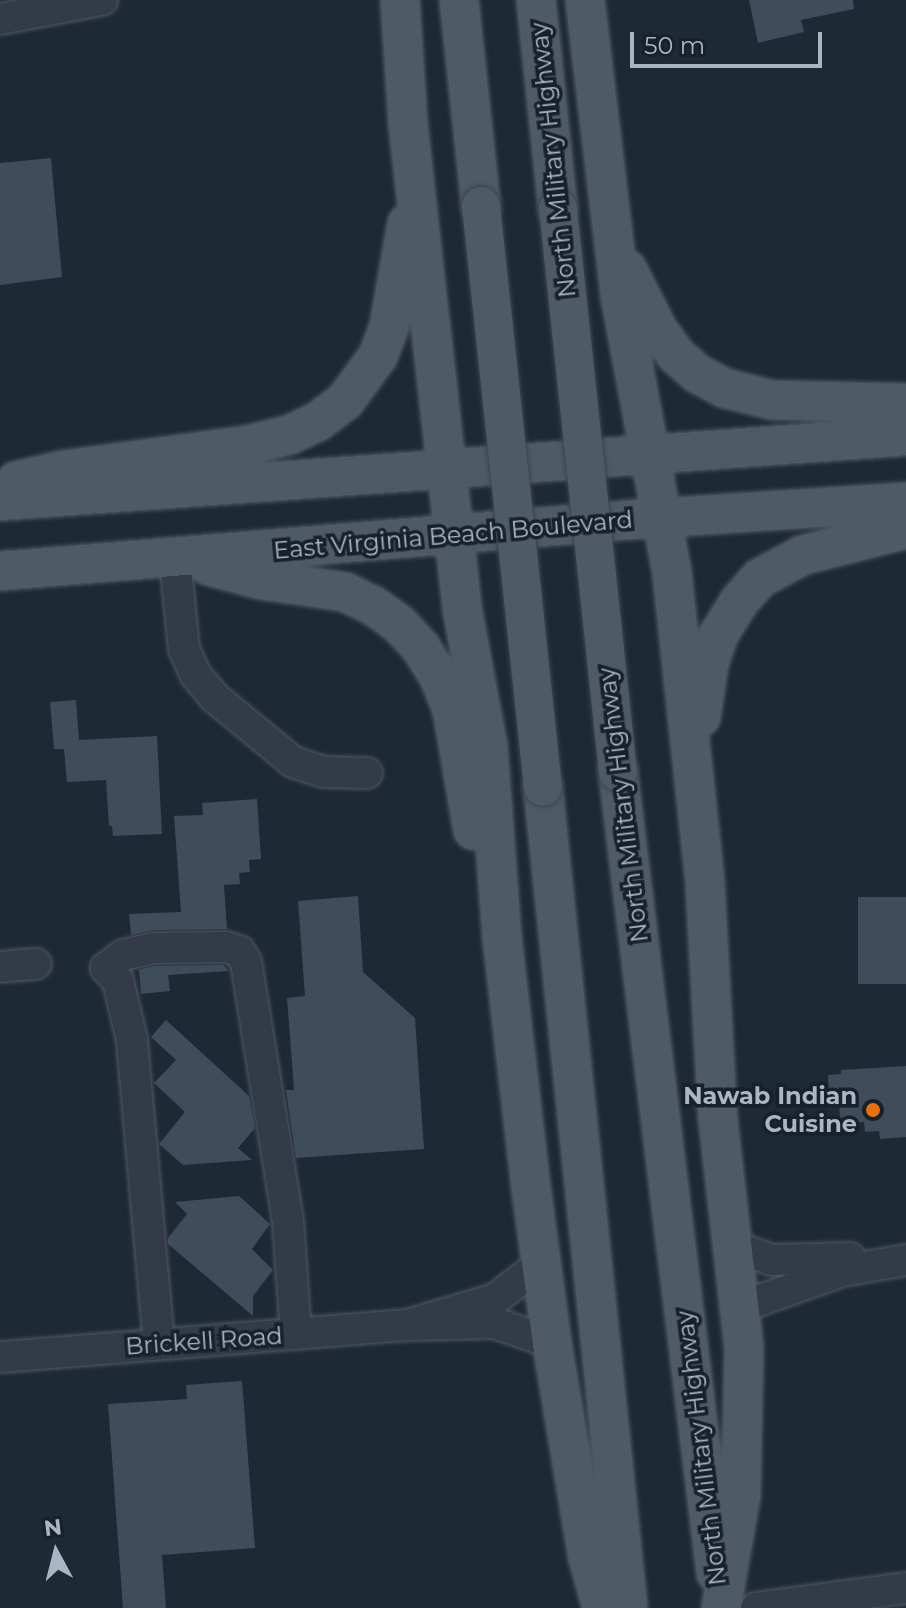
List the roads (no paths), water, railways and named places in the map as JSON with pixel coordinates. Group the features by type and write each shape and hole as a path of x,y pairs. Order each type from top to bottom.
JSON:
{"main road":[{"path":"400,0 414,178 462,608 488,747 502,937 541,1264 588,1557 602,1608"},
{"path":"459,0 628,1608"},
{"name":"North Military Highway","path":"536,0 618,772 720,1608"},
{"path":"585,0 607,205 672,573 705,883 719,1132 741,1307 744,1349 741,1495 720,1608"},
{"path":"0,484 64,470 248,445 289,435 317,422 345,401 378,356 389,327 414,178"},
{"path":"607,205 631,278 658,330 676,355 698,374 724,388 772,400 906,403"},
{"path":"0,501 906,436"},
{"name":"East Virginia Beach Boulevard","path":"0,571 662,518 906,502"},
{"path":"693,775 709,663 719,634 738,603 760,578 783,563 855,539 906,529"},
{"path":"175,559 262,580 345,592 374,606 399,624 421,648 439,677 452,709 488,932 518,1077"}],"street":[{"path":"0,19 102,0"},
{"path":"175,559 184,649 195,674 214,697 293,762 324,772 367,773"},
{"path":"159,1344 132,1040 122,993 106,968 123,955 153,948 226,947 239,951 246,962 288,1221 296,1334"},
{"path":"0,967 36,964"},
{"path":"733,1246 772,1260 901,1260"},
{"path":"741,1307 842,1271 901,1260"},
{"name":"Brickell Road","path":"408,1325 495,1299 541,1264"},
{"name":"Brickell Road","path":"0,1357 408,1325 495,1323 552,1343"},
{"path":"756,1608 906,1588"}],"place":[{"name":"Nawab Indian Cuisine","path":"873,1110"}]}
